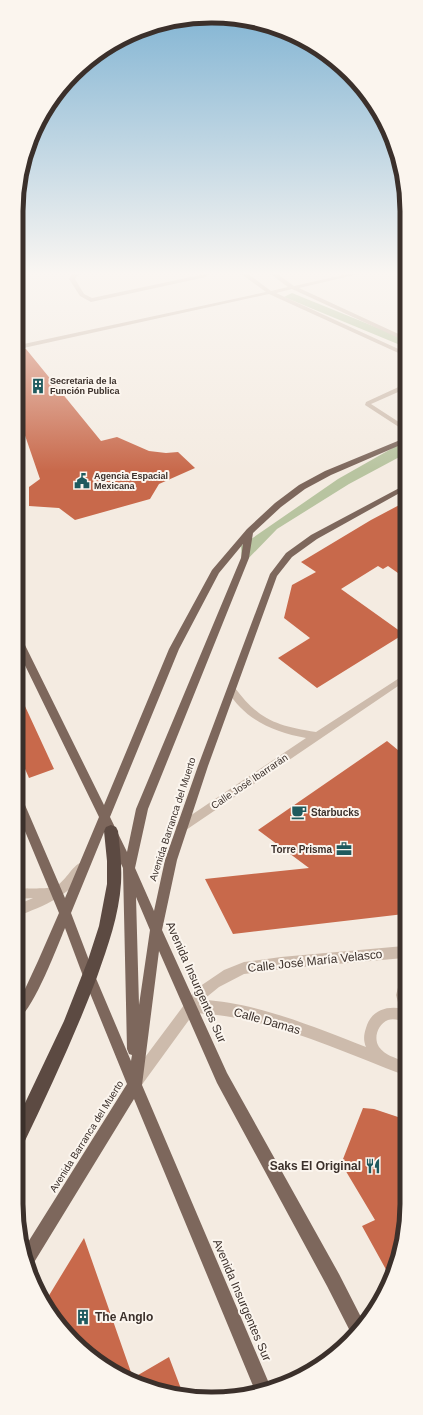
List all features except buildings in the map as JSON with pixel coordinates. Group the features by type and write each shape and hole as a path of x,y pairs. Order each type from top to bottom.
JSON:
{"highway":[{"path":"23,1126 69,1031 101,946 109,918 113,890 114,859 111,831"}],"main road":[{"path":"23,1004 30,993 65,912 174,649 215,572 250,531 278,505 302,488 328,473 400,442"},
{"name":"Avenida Barranca del Muerto","path":"30,1254 135,1084 156,932 171,860 273,576 289,555 314,536 400,489"},
{"path":"135,1084 129,868 142,809 245,558 250,531"},
{"name":"Avenida Insurgentes Sur","path":"23,651 129,868 156,932 191,1006 222,1078 330,1273 356,1325"},
{"name":"Avenida Insurgentes Sur","path":"23,810 65,912 89,976 261,1386"}],"street":[{"path":"23,346 56,339"},
{"path":"372,339 400,352"},
{"path":"400,388 368,403 368,405 400,426"},
{"name":"Calle José Ibarrarán","path":"182,827 400,681"},
{"path":"232,690 244,707 264,722 288,732 316,736"},
{"path":"23,908 57,892 72,879 87,858"},
{"path":"23,894 57,892"},
{"name":"Calle José María Velasco","path":"191,1006 201,993 214,983 229,974 244,968 281,962 400,952"},
{"path":"135,1084 191,1006"},
{"name":"Calle Damas","path":"191,1006 219,1008 247,1013 342,1044 400,1067"},
{"name":"Calle Damas","path":"387,1062 379,1056 373,1048 370,1039 371,1030 374,1022 382,1016 391,1013 400,1014"}],"green space":[{"path":"386,339 400,339 400,345"},
{"path":"400,444 400,457 349,484 277,529 242,565 241,546 338,479"}],"place":[{"name":"Secretaria de la Función Publica","path":"38,386"},
{"name":"Agencia Espacial Mexicana","path":"82,481"},
{"name":"Starbucks","path":"299,812"},
{"name":"Torre Prisma","path":"344,849"},
{"name":"Saks El Original","path":"373,1166"},
{"name":"The Anglo","path":"83,1317"}]}
